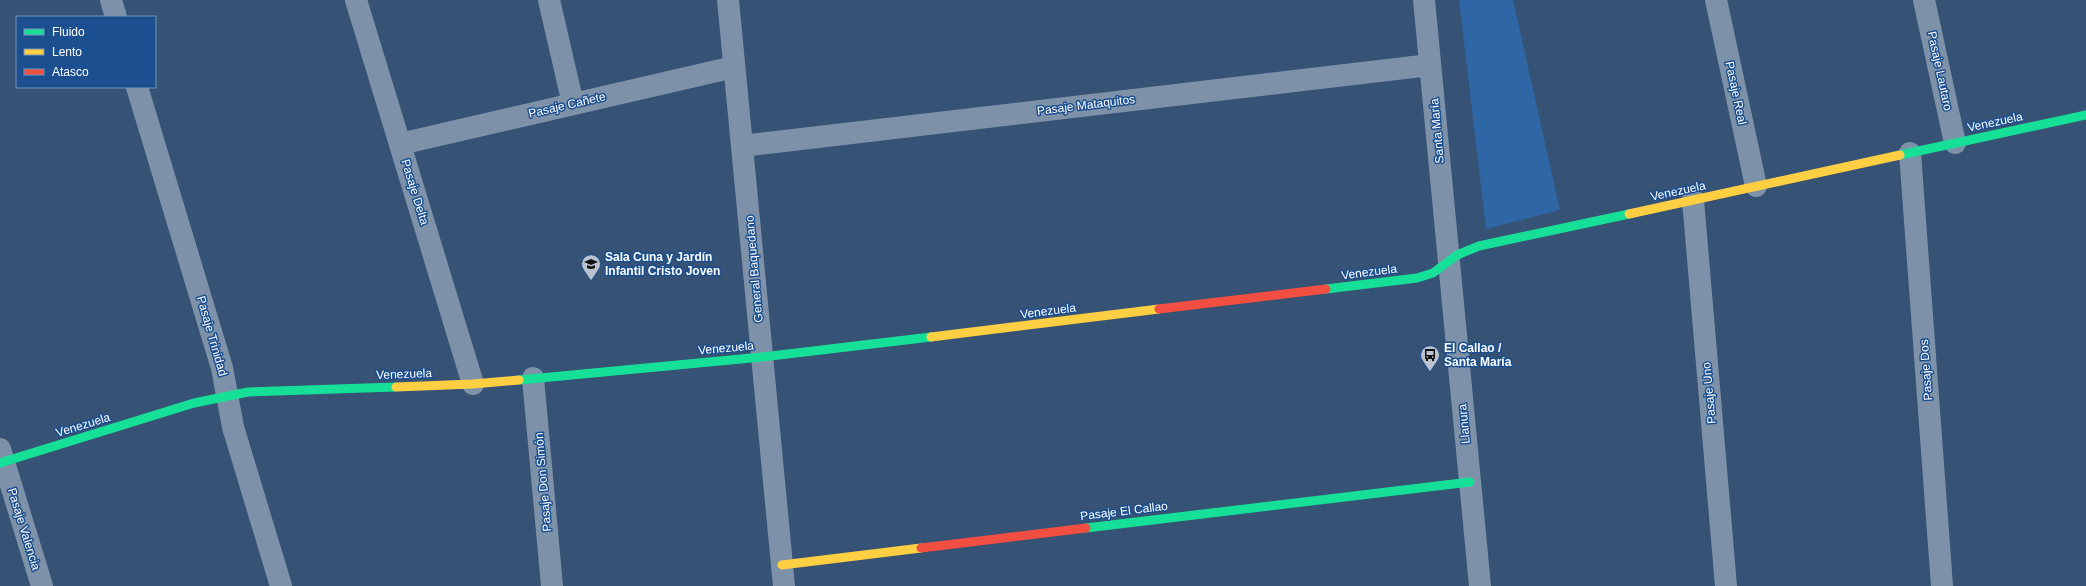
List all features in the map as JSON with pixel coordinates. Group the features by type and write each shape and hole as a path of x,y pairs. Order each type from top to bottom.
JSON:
{"street":[{"path":"111,0 116,16"},
{"name":"Pasaje Delta","path":"356,0 473,384"},
{"path":"549,0 573,104"},
{"name":"General Baquedano","path":"728,0 784,586"},
{"name":"Santa María","path":"1424,0 1449,262"},
{"name":"Pasaje Real","path":"1716,0 1756,186"},
{"name":"Pasaje Lautaro","path":"1924,0 1955,143"},
{"name":"Pasaje Mataquitos","path":"742,146 1430,64"},
{"name":"Pasaje Cañete","path":"400,144 734,67"},
{"name":"Pasaje Trinidad","path":"138,88 222,368 233,427 281,586"},
{"name":"Venezuela","path":"1,458 227,395 269,390 473,384 762,357 1417,278 1433,273 1457,255 1478,246 2086,115"},
{"name":"Pasaje Dos","path":"1910,153 1942,586"},
{"name":"Pasaje Uno","path":"1693,200 1726,586"},
{"name":"Llanura","path":"1449,262 1480,586"},
{"name":"Pasaje Don Simón","path":"533,378 552,586"},
{"name":"Pasaje Valencia","path":"1,458 42,586"},
{"name":"Pasaje El Callao","path":"782,565 1470,482"}],"shaded area":[{"path":"1459,0 1513,0 1560,210 1486,229"}],"traffic: fast":[{"path":"1900,155 2086,115"},
{"path":"1326,289 1417,278 1433,273 1457,255 1479,246 1629,214"},
{"path":"519,380 762,357 931,337"},
{"path":"0,463 194,403 248,392 396,387"},
{"path":"1086,528 1470,482"}],"traffic: slow":[{"path":"1629,214 1900,155"},
{"path":"931,337 1159,309"},
{"path":"396,387 473,384 519,380"},
{"path":"782,565 921,548"}],"traffic: jam":[{"path":"1159,309 1326,289"},
{"path":"921,548 1086,528"}],"place":[{"name":"Sala Cuna y Jardín Infantil Cristo Joven","path":"591,281"},
{"name":"El Callao / Santa María","path":"1430,372"}]}
